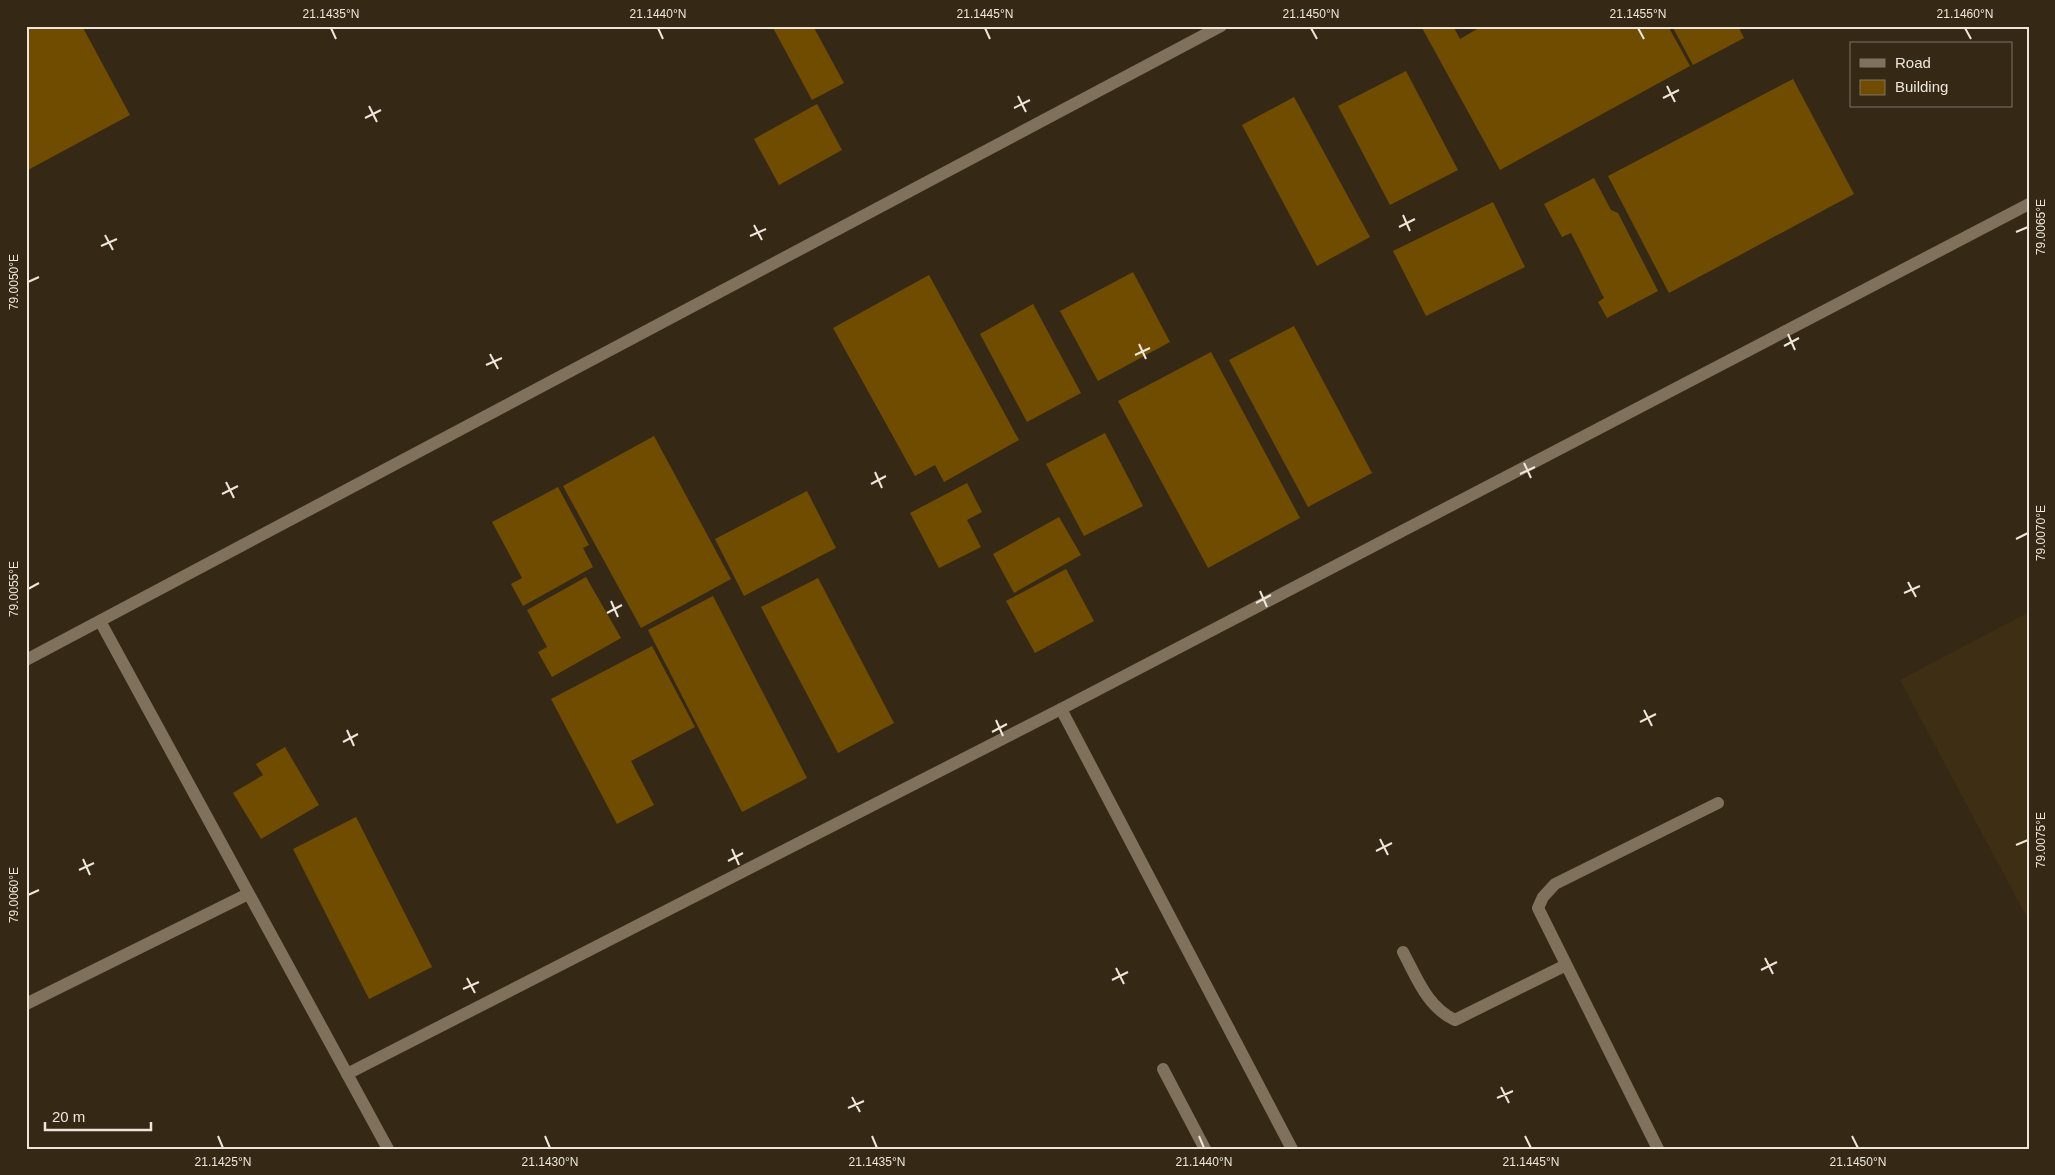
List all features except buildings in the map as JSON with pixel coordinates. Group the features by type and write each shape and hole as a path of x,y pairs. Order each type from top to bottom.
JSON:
{"street":[{"path":"26,660 1222,26"},
{"path":"347,1074 1061,709 2029,204"},
{"path":"100,621 388,1149"},
{"path":"1061,709 1292,1149"},
{"path":"1658,1149 1538,908 1543,897 1555,884 1718,803"},
{"path":"26,1004 248,894"},
{"path":"1403,952 1428,998 1442,1014 1455,1020 1566,966"},
{"path":"1163,1069 1201,1148"}],"shaded area":[{"path":"2029,612 2029,921 1900,680"}]}
